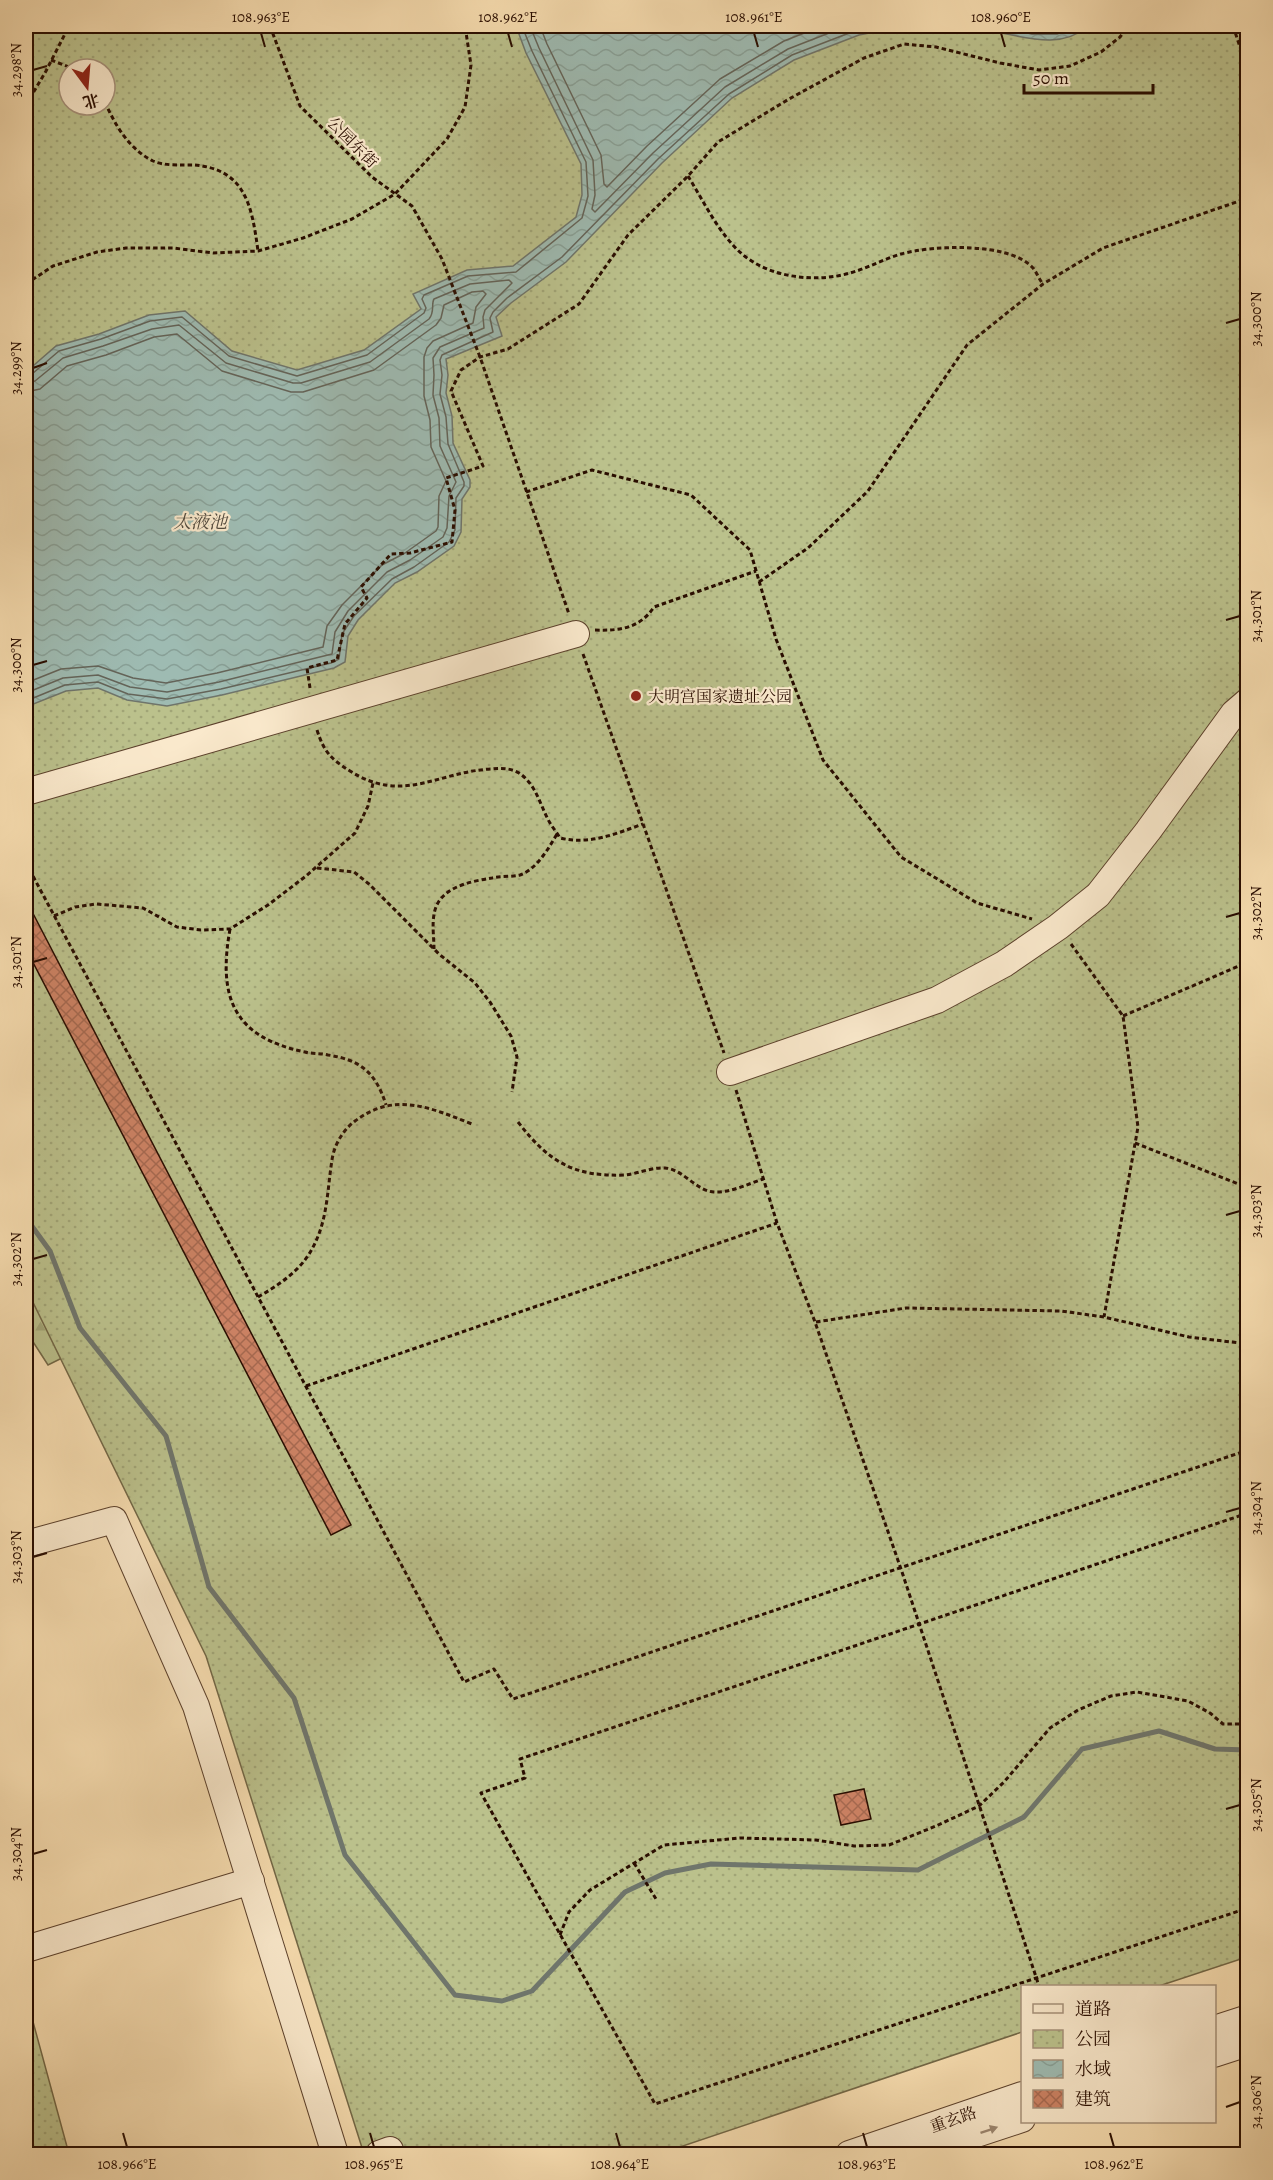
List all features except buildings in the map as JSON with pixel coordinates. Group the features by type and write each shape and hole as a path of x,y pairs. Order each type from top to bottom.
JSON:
{"street":[{"path":"26,792 576,634"},
{"path":"730,1072 937,1000 1004,964 1058,927 1098,895 1234,713 1248,700"},
{"path":"26,1544 114,1521 196,1706 335,2154"},
{"path":"26,1949 251,1881"},
{"path":"1216,2029 1248,2018"},
{"path":"1216,2054 1248,2043"},
{"name":"重玄路","path":"849,2154 1021,2095"},
{"name":"重玄路","path":"916,2154 1021,2120"}],"path":[{"path":"43,26 65,32"},
{"path":"26,105 69,26"},
{"name":"公园东街","path":"270,26 300,106 372,177 412,206 442,259 480,357 730,1072 777,1223 815,1322 900,1569 1039,1985"},
{"path":"26,284 53,266 126,248 172,248 213,253 258,251 303,238 352,219 395,194 447,139 465,107 471,65 465,26"},
{"path":"310,679 307,668 337,660 345,624 367,598 361,587 391,554 410,554 452,542 454,510 446,478 483,466 452,391 461,370 480,357 508,349 579,304 628,235 688,176 718,142 789,99 864,58 904,44 936,47 1039,70 1070,66 1101,52 1120,37 1128,26"},
{"path":"1233,26 1248,71"},
{"path":"51,60 57,62"},
{"path":"112,117 134,148 155,162 208,166 229,175 243,192 253,218 258,251"},
{"path":"688,176 728,240 744,255 769,270 798,276 827,278 869,267 901,254 956,246 1011,255 1032,267 1042,284"},
{"path":"759,582 808,548 868,491 967,345 1042,284 1103,248 1248,198"},
{"path":"526,492 592,470 691,495 750,550 776,639 823,760 901,857 977,903 1058,927 1123,1016 1138,1127 1104,1317"},
{"path":"576,634 629,627 648,615 654,607 756,571"},
{"path":"311,709 323,748 341,765 373,783 411,787 476,770 502,768 517,772 537,793 549,822 560,838 575,842 596,840 643,824"},
{"path":"54,916 75,907 96,903 143,908 177,927 201,930 230,928 268,905 355,833 368,806 373,783"},
{"path":"434,949 433,919 441,899 452,889 475,880 519,875 533,867 557,834"},
{"path":"26,863 464,1682 494,1669 513,1699 1248,1450"},
{"path":"315,868 354,872 434,949 475,983 511,1036 517,1057 512,1092"},
{"path":"230,928 225,957 225,976 229,999 238,1016 254,1031 281,1046 306,1053 347,1058 362,1066 380,1086 386,1105"},
{"path":"1123,1016 1248,962"},
{"path":"258,1297 278,1286 294,1272 311,1251 326,1215 332,1157 339,1139 360,1117 386,1105 421,1106 472,1124"},
{"path":"518,1122 535,1144 551,1157 565,1166 582,1171 626,1175 666,1168 713,1192 763,1179"},
{"path":"1135,1143 1241,1185 1248,1185"},
{"path":"306,1386 777,1223"},
{"path":"815,1322 906,1308 1061,1311 1104,1317 1189,1337 1248,1344"},
{"path":"1248,1513 520,1759 525,1778 481,1793 655,2104 1248,1908"},
{"path":"560,1935 569,1912 590,1890 664,1845 740,1838 816,1840 854,1846 889,1845 979,1806 1004,1782 1050,1728 1078,1710 1111,1696 1137,1692 1159,1695 1188,1701 1210,1713 1223,1724 1248,1724"},
{"path":"634,1863 656,1899"}],"green space":[{"name":"大明宫国家遗址公园","path":"26,26 1247,26 1247,1957 1162,1985 1021,1985 1021,2032 659,2154 364,2154 206,1656 26,1288"},
{"path":"26,1229 66,1356 48,1365 26,1331"},
{"path":"26,1996 69,2154 26,2154"}],"water":[{"name":"太液池","path":"516,26 905,26 859,35 794,60 732,98 662,163 566,262 496,317 502,336 446,359 448,375 446,393 452,416 453,443 470,480 470,487 462,499 461,532 454,546 417,572 395,583 358,620 348,636 345,662 334,668 167,706 127,700 98,688 66,691 26,707 26,372 56,346 99,334 149,315 185,311 232,351 297,370 364,350 421,309 413,294 467,270 513,266 576,217 582,195 581,164 526,53"},
{"path":"924,26 1089,26 1065,38 1041,40 982,30"}],"waterway":[{"path":"26,1218 50,1251 80,1328 166,1436 209,1587 294,1698 345,1855 455,1995 502,2001 532,1991 625,1892 665,1873 711,1864 918,1870 1024,1817 1082,1749 1159,1731 1215,1749 1248,1750"}],"place":[{"name":"大明宫国家遗址公园","path":"636,696"}]}
